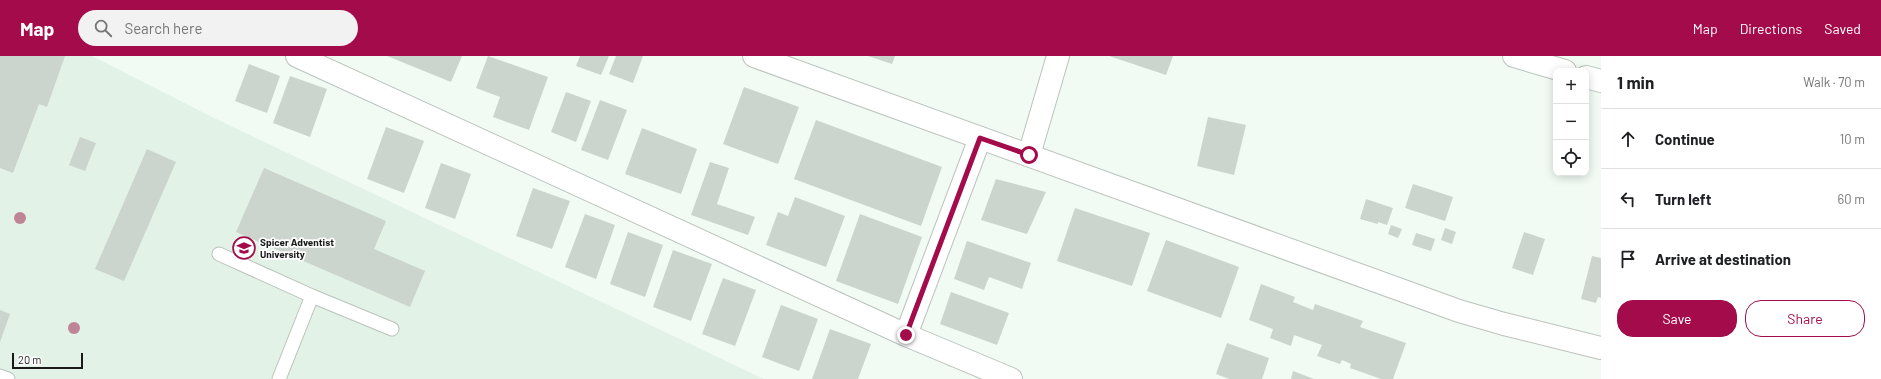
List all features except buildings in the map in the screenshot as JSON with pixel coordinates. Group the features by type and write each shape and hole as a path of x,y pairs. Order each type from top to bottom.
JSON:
{"street":[{"path":"298,56 906,335 1011,379"},
{"path":"754,56 1459,311 1504,324 1601,348"},
{"path":"1029,155 1058,56"},
{"path":"1514,56 1555,68"},
{"path":"1589,78 1601,81"},
{"path":"906,335 980,138"}],"lane":[{"path":"219,254 312,296 392,329"},
{"path":"279,379 312,296"},
{"path":"0,376 8,379"}],"shaded area":[{"name":"Spicer Adventist University","path":"0,56 92,56 212,117 764,379 0,379"}],"place":[{"name":"Spicer Adventist University","path":"244,248"}],"route":[{"path":"906,335 980,138 1029,155"}]}
